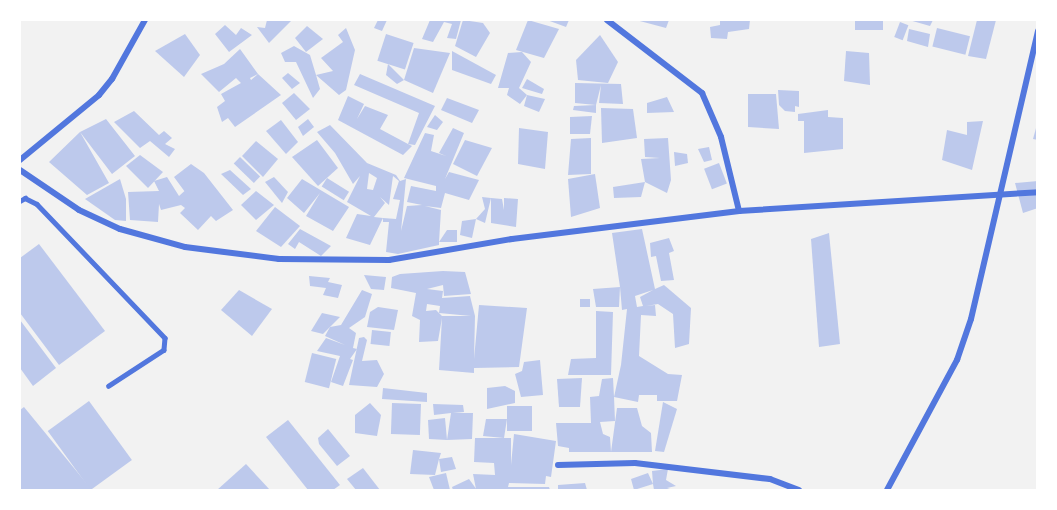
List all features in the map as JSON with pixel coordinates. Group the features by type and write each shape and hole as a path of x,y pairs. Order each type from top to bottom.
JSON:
{"street":[{"path":"20,160 99,95 112,80 145,20"},
{"path":"607,20 702,93 721,137 739,211"},
{"path":"886,490 957,360 1001,193 1038,31"},
{"path":"20,170 79,210 120,229 184,247 279,259 389,260 512,239 739,211 1038,192"},
{"path":"558,465 635,463 770,478 799,490"}],"lane":[{"path":"20,201 25,198 37,204 165,338 164,350 109,386"}],"building":[{"path":"267,20 292,20 269,43 257,27 265,28"},
{"path":"378,20 387,20 382,31 374,28"},
{"path":"430,20 461,20 456,39 447,38 452,24 444,22 433,42 422,39"},
{"path":"463,20 483,23 490,33 476,57 455,46"},
{"path":"528,20 559,29 544,58 516,50"},
{"path":"547,20 569,20 566,27"},
{"path":"636,20 669,20 666,28"},
{"path":"720,20 750,20 749,29 728,32 727,39 711,38 710,27 720,25"},
{"path":"855,20 883,20 883,30 855,30"},
{"path":"909,20 933,20 930,26"},
{"path":"977,20 996,20 986,59 968,56"},
{"path":"900,22 908,25 903,40 894,37"},
{"path":"225,25 236,35 241,28 252,35 229,52 215,34"},
{"path":"307,26 323,39 306,52 295,38"},
{"path":"346,28 355,50 346,90 339,95 316,75 333,71 321,58 343,42 338,35"},
{"path":"937,28 970,36 965,55 932,46"},
{"path":"909,29 930,34 928,47 907,41"},
{"path":"185,34 200,55 184,77 155,51"},
{"path":"386,34 414,43 405,70 377,61"},
{"path":"600,35 618,62 608,83 578,80 576,60"},
{"path":"294,46 310,55 320,89 313,98 296,62 285,62 281,53"},
{"path":"414,48 450,53 433,93 404,80"},
{"path":"240,49 258,74 281,95 235,127 228,118 222,122 217,107 225,101 221,94 241,83 236,78 219,92 201,74 224,64"},
{"path":"452,51 496,75 491,84 452,70"},
{"path":"846,51 869,53 870,85 844,81"},
{"path":"522,52 531,62 519,88 527,95 520,104 507,95 509,88 498,88 508,53"},
{"path":"388,64 404,80 397,84 386,75"},
{"path":"288,73 300,83 292,89 282,78"},
{"path":"360,74 435,106 415,145 408,144 419,113 354,85"},
{"path":"527,79 544,89 542,94 522,88"},
{"path":"575,83 621,84 623,104 599,103 601,85 596,105 575,103"},
{"path":"778,90 799,91 799,107 795,106 795,112 785,111 779,105"},
{"path":"294,93 310,109 296,120 282,103"},
{"path":"748,94 776,94 779,129 748,127"},
{"path":"527,95 545,99 539,112 524,106"},
{"path":"348,96 364,104 357,119 365,106 388,115 380,129 412,146 403,155 338,120"},
{"path":"667,97 674,112 647,113 647,103"},
{"path":"447,98 479,110 472,123 441,110"},
{"path":"596,105 596,113 573,110 574,106"},
{"path":"601,108 633,109 637,138 602,143"},
{"path":"828,110 828,117 843,118 843,149 804,153 804,121 798,121 798,114"},
{"path":"134,111 159,135 164,131 172,138 165,144 175,149 169,157 150,141 140,148 114,122"},
{"path":"435,115 443,122 437,130 427,127"},
{"path":"592,116 590,134 570,134 570,117"},
{"path":"106,119 135,156 112,174 80,132"},
{"path":"308,119 314,127 303,136 298,127"},
{"path":"281,120 298,142 286,154 266,131"},
{"path":"983,121 972,170 942,160 947,130 967,135 967,122"},
{"path":"1038,121 1038,140 1033,139"},
{"path":"330,125 367,163 396,175 400,181 406,179 401,231 407,206 422,205 407,202 411,186 436,191 436,186 404,178 425,133 434,135 431,151 446,156 439,153 453,128 464,133 445,179 449,172 479,180 469,200 445,193 441,208 425,206 441,210 439,245 398,254 386,252 389,222 383,222 383,218 370,245 346,238 357,214 371,216 347,202 360,176 353,184 335,153 317,132","holes":["369,173 377,178 373,190 367,189","393,176 399,181 393,199 400,200 396,219 374,217 385,203 380,197 389,205"]},
{"path":"519,128 548,132 545,169 518,164"},
{"path":"80,132 109,183 87,195 49,162"},
{"path":"591,138 591,174 568,175 571,139"},
{"path":"668,138 671,180 667,193 645,182 641,159 660,158 645,157 644,139"},
{"path":"317,140 338,168 318,186 292,157"},
{"path":"465,140 492,148 477,176 453,164"},
{"path":"256,141 278,159 263,177 242,156"},
{"path":"709,147 712,160 704,162 698,149"},
{"path":"674,152 687,154 688,163 675,166"},
{"path":"140,155 163,172 148,188 126,166"},
{"path":"240,157 260,176 254,183 234,163"},
{"path":"719,163 727,184 712,189 704,169"},
{"path":"191,164 204,173 233,210 216,221 211,216 198,230 180,213 185,208 181,205 161,210 159,204 158,222 130,220 128,192 159,191 154,181 167,177 179,196 184,191 174,177"},
{"path":"230,170 251,189 243,195 221,174"},
{"path":"595,174 600,208 571,217 568,179"},
{"path":"274,177 288,192 282,203 265,182"},
{"path":"327,178 349,192 344,200 322,186"},
{"path":"120,179 126,199 126,221 115,220 85,199"},
{"path":"302,179 349,207 333,231 306,216 320,193 304,213 287,198"},
{"path":"1038,181 1038,208 1023,213 1015,183"},
{"path":"645,182 641,197 614,198 613,187"},
{"path":"256,191 274,205 256,220 241,205"},
{"path":"482,197 491,198 485,223 476,219 485,209"},
{"path":"491,198 502,199 504,210 504,198 518,199 516,227 491,223"},
{"path":"275,207 300,226 281,247 256,231"},
{"path":"476,219 472,238 460,235 462,221"},
{"path":"300,229 331,246 321,256 299,242 295,249 288,244"},
{"path":"642,229 655,289 664,285 691,308 689,344 675,348 673,314 658,304 646,306 655,305 656,316 641,315 639,356 668,374 682,375 677,401 657,401 657,395 639,395 638,402 614,397 621,365 627,309 622,310 612,233","holes":["653,290 640,297 643,306 637,307 635,296"]},
{"path":"447,230 457,230 457,242 439,242"},
{"path":"829,233 840,344 819,347 811,239"},
{"path":"669,238 674,251 669,253 674,280 661,281 656,256 651,257 650,243"},
{"path":"39,244 105,331 59,365 20,313 20,258"},
{"path":"465,272 471,294 444,296 443,285 427,289 443,291 442,298 470,296 475,316 474,359 479,305 527,308 519,367 474,368 474,373 439,370 442,318 438,341 419,342 420,320 412,316 416,293 391,288 392,277 400,274","holes":["427,304 440,306 439,313 436,310 426,311","439,313 471,316 442,316"]},
{"path":"364,275 386,277 384,290 371,289"},
{"path":"309,276 330,278 328,282 342,285 338,298 323,295 326,288 310,286"},
{"path":"620,287 619,307 596,307 593,289"},
{"path":"239,290 272,309 252,336 221,310"},
{"path":"362,290 372,294 365,317 349,328 356,333 353,348 357,349 350,359 353,360 343,386 331,382 340,356 317,351 326,338 345,345 325,336 330,327 341,325"},
{"path":"580,299 590,299 590,307 580,307"},
{"path":"378,307 398,310 394,330 367,327 370,312"},
{"path":"596,311 613,312 611,375 568,375 571,359 596,358"},
{"path":"322,313 340,317 323,334 311,331"},
{"path":"20,320 56,368 33,386 20,368"},
{"path":"372,330 391,332 389,346 371,344"},
{"path":"364,337 367,340 362,361 377,360 384,374 377,387 349,385 359,338"},
{"path":"312,353 336,359 329,388 305,382"},
{"path":"540,360 543,395 521,397 515,374 522,371 524,362"},
{"path":"582,378 580,407 559,407 557,379"},
{"path":"613,378 615,421 600,422 603,434 610,437 611,452 569,452 569,448 558,446 556,423 591,423 590,397 599,396 602,379"},
{"path":"505,386 515,391 515,403 487,409 487,388"},
{"path":"383,388 427,393 427,402 382,399"},
{"path":"89,401 132,460 91,490 48,431"},
{"path":"663,402 677,409 664,452 655,451"},
{"path":"370,403 381,415 377,436 355,433 355,415"},
{"path":"392,403 421,404 420,435 391,434"},
{"path":"433,404 463,405 464,412 453,413 473,413 472,439 447,440 451,413 434,415"},
{"path":"507,406 532,406 532,431 507,431"},
{"path":"24,407 92,490 20,490 20,410"},
{"path":"617,408 637,408 642,426 651,433 652,452 611,452"},
{"path":"445,418 447,440 429,439 428,420"},
{"path":"486,419 507,419 504,438 483,436"},
{"path":"288,420 340,485 333,490 308,490 266,437"},
{"path":"328,429 350,456 337,466 319,444 318,438"},
{"path":"514,434 556,441 551,477 546,476 545,484 509,483 508,487 549,487 550,490 476,489 473,474 495,475 494,463 474,462 475,438 511,438 511,465"},
{"path":"413,450 441,453 435,475 410,474"},
{"path":"452,457 456,469 441,472 439,459"},
{"path":"246,464 270,490 217,490"},
{"path":"363,468 380,490 356,490 347,479"},
{"path":"668,469 666,480 676,486 667,488 673,490 654,490 652,471"},
{"path":"446,473 450,490 434,490 429,477"},
{"path":"648,473 653,484 634,490 631,479"},
{"path":"469,479 477,490 453,490 452,487"},
{"path":"585,483 587,490 558,490 558,485"}]}
